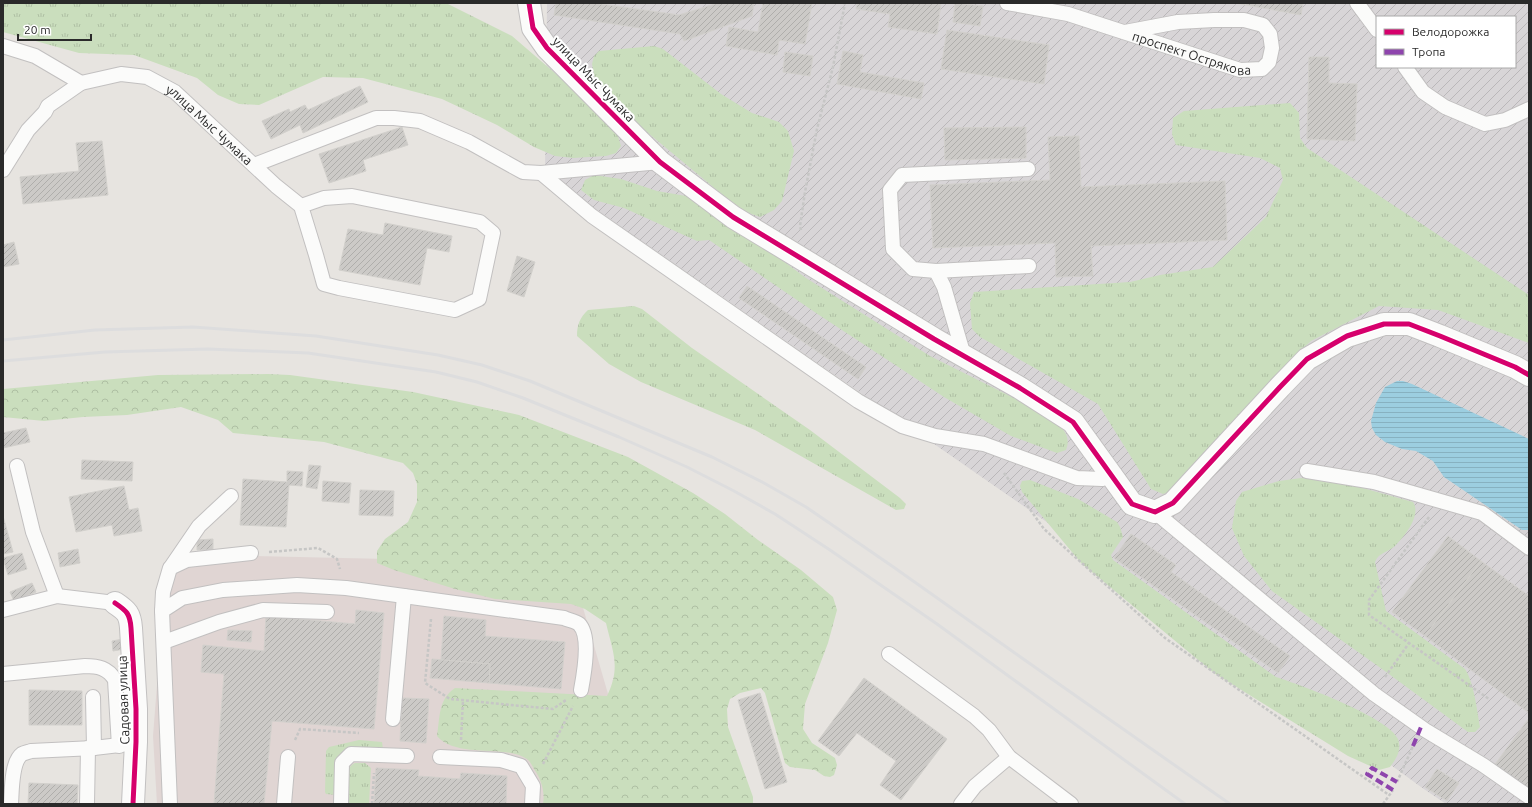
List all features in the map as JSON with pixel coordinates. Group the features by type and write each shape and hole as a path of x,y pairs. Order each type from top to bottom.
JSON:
{"street":[{"name":"улица Мыс Чумака","path":"529,3 533,28 547,48 660,162"},
{"path":"660,162 733,217 1020,388 1073,422 1132,504 1155,512 1173,503 1307,359 1347,336 1384,324 1408,324 1508,364 1529,375"},
{"name":"Садовая улица","path":"114,603 126,610 130,619 136,709 128,744 133,804"}],"lane":[{"name":"проспект Острякова","path":"1008,3 1068,14 1240,70 1262,69 1269,62 1272,48 1270,34 1263,25 1244,20 1178,22 1125,32"},
{"path":"1357,3 1376,29"},
{"path":"3,46 35,56 81,83"},
{"path":"1406,68 1424,92 1445,108 1485,124 1505,120 1529,109"},
{"name":"улица Мыс Чумака","path":"3,170 28,130 45,112 48,106 81,83 121,74 147,77 175,92 254,165 376,118 394,118 420,121 470,142 523,172 541,173 660,162"},
{"path":"254,165 276,186 301,206 324,284 455,310 479,299 493,233 480,222 352,196 324,198 301,206"},
{"path":"1028,169 902,175 890,190 893,249 913,269 936,271 1029,266"},
{"path":"541,173 592,216 858,401 902,426 935,436 984,444 1077,478 1102,478 1111,475"},
{"path":"936,271 944,287 964,356"},
{"path":"17,466 34,532 57,596"},
{"path":"1307,471 1374,482 1482,513 1529,548"},
{"path":"170,804 162,611 163,592 170,568 199,526 231,496"},
{"path":"1155,512 1374,694 1425,730 1483,765 1529,797"},
{"path":"170,568 187,560 251,553"},
{"path":"162,611 182,598 223,590 297,585 346,588 564,618 578,624 584,632 586,644 581,690"},
{"path":"3,610 57,596 114,603"},
{"path":"393,719 404,596"},
{"path":"164,642 219,622 263,610 327,612"},
{"path":"889,654 974,716 989,730 1009,758 1071,804"},
{"path":"3,674 86,666 96,666 105,669 112,674 115,680 128,744 91,748 31,751 21,754 16,762 13,773 11,804"},
{"path":"87,804 93,697"},
{"path":"341,804 342,763 346,757 351,754 407,756"},
{"path":"284,804 288,757"},
{"path":"440,757 501,760 521,766 533,786 532,804"},
{"path":"953,804 964,800 975,786 1009,758"}],"path":[{"path":"807,262 800,226 817,129 833,67 845,3"},
{"path":"984,444 1044,529 1164,638 1389,795"},
{"path":"1440,500 1369,600 1369,615 1489,699"},
{"path":"251,553 318,548 337,559 346,588"},
{"path":"432,600 426,683 450,699 553,709 581,690"},
{"path":"1374,694 1409,643"},
{"path":"554,742 581,690"},
{"path":"460,758 463,700"},
{"path":"288,757 300,729 361,733"},
{"path":"1397,782 1413,746"},
{"path":"372,804 374,755"},
{"path":"1383,804 1393,790"}],"shaded area":[{"path":"547,3 1529,3 1529,804 1446,804 1273,679 591,206 545,170"},
{"path":"253,556 570,563 640,804 157,804 153,736 161,634 169,570"}],"green space":[{"path":"3,3 446,3 512,36 563,80 616,130 621,146 616,153 606,156 573,158 555,156 534,147 497,125 442,99 363,78 323,77 259,105 239,104 218,95 197,78 134,55 79,53 3,32"},
{"path":"654,46 663,49 721,94 752,113 779,122 788,131 794,151 782,201 774,210 760,217 746,212 724,196 624,113 595,79 592,64 594,56 599,51"},
{"path":"1290,103 1299,113 1300,138 1307,148 1529,295 1529,343 1438,310 1379,306 1311,341 1272,378 1182,489 1163,494 1151,489 1098,404 980,337 972,329 970,303 974,292 1130,282 1160,275 1213,267 1266,217 1283,180 1280,168 1260,158 1176,145 1172,134 1173,118 1184,111"},
{"path":"594,175 621,179 657,191 686,196 707,204 806,278 930,356 1052,417 1067,436 1068,440 1066,450 1057,453 1011,436 944,397 819,315 709,240 697,241 624,208 594,200 581,190 585,180"},
{"path":"634,306 642,309 692,348 810,430 900,498 906,504 904,509 896,510 755,430 641,382 609,364 577,336 580,322 583,315 588,310"},
{"path":"158,375 290,375 413,392 519,415 628,457 693,493 725,514 758,540 801,570 833,597 837,610 828,643 805,704 803,729 812,743 835,758 837,765 834,775 830,777 824,776 815,770 790,767 785,763 765,693 761,688 740,693 730,699 727,709 728,727 753,797 753,804 543,804 544,796 540,780 531,763 527,759 506,752 456,747 446,743 437,736 443,703 449,692 455,688 607,696 614,677 615,668 606,623 585,609 571,604 495,599 455,589 394,570 377,563 377,551 385,539 408,522 417,502 417,484 413,473 403,463 324,442 233,433 218,420 181,407 127,415 44,421 3,417 3,389"},
{"path":"1301,478 1341,482 1413,502 1415,513 1411,526 1395,546 1381,554 1375,562 1386,611 1465,669 1473,689 1480,727 1475,732 1468,732 1272,591 1244,556 1232,528 1236,501 1242,492 1279,481"},
{"path":"1030,480 1078,499 1117,522 1123,537 1111,555 1113,560 1276,677 1343,703 1378,721 1391,730 1398,739 1399,751 1390,767 1379,770 1348,756 1214,673 1081,563 1022,492 1020,486 1022,481"},
{"path":"359,740 382,742 383,749 351,751 336,795 326,794 326,751 329,747"},
{"path":"355,763 365,763 371,768 369,804 346,804 346,775 351,766"}],"water":[{"path":"1397,381 1412,384 1529,439 1529,530 1522,530 1444,477 1433,461 1416,451 1402,449 1385,442 1376,435 1372,428 1371,421 1376,403 1385,387"}],"building":[{"path":"556,3 594,3 679,15 718,3 754,3 752,16 684,41 680,34 554,15"},
{"path":"763,3 812,3 805,44 779,40 777,55 726,46 729,27 758,32"},
{"path":"857,3 941,3 937,34 888,27 890,14 856,9"},
{"path":"955,3 983,6 980,26 953,22"},
{"path":"1235,3 1303,3 1301,15"},
{"path":"947,30 1049,45 1044,84 941,69"},
{"path":"843,51 863,55 860,72 924,83 921,99 837,84"},
{"path":"785,52 813,56 810,76 783,72"},
{"path":"1309,57 1329,57 1329,83 1357,84 1355,141 1307,139"},
{"path":"360,86 368,102 303,133 300,125 271,139 262,121 289,109 290,112 305,105 308,110"},
{"path":"402,127 408,145 363,160 366,171 329,183 319,154"},
{"path":"1026,127 1026,158 945,160 944,128"},
{"path":"1079,136 1081,187 1225,181 1227,240 1091,246 1093,276 1056,277 1055,243 933,248 930,185 1050,180 1048,137"},
{"path":"102,141 108,195 23,204 20,177 79,171 76,143"},
{"path":"385,223 452,236 449,252 427,248 420,285 339,270 348,229 383,235"},
{"path":"14,242 19,264 3,267 3,245"},
{"path":"517,256 535,262 524,297 507,291"},
{"path":"747,286 866,367 858,379 739,298"},
{"path":"26,428 30,442 3,448 3,433"},
{"path":"82,460 133,462 132,481 81,479"},
{"path":"309,465 321,466 317,489 306,487"},
{"path":"287,471 303,472 302,486 289,485 286,527 240,525 243,479 287,482"},
{"path":"323,481 351,483 349,503 322,501"},
{"path":"124,486 129,510 138,508 142,531 114,536 112,525 76,532 69,497"},
{"path":"360,490 394,491 393,516 359,515"},
{"path":"3,516 13,552 3,554"},
{"path":"1131,534 1176,565 1171,572 1290,656 1278,673 1114,558"},
{"path":"1448,536 1481,561 1425,636 1392,612"},
{"path":"213,539 213,550 197,550 197,540"},
{"path":"78,549 80,563 60,567 58,553"},
{"path":"22,553 27,569 8,575 3,558"},
{"path":"1481,561 1529,596 1529,713 1425,636"},
{"path":"32,583 36,592 14,601 10,592"},
{"path":"356,610 384,613 374,729 272,721 264,804 214,804 224,674 201,672 203,645 264,651 266,616 355,624"},
{"path":"444,616 486,620 485,636 565,642 561,689 489,683 490,664 441,660"},
{"path":"228,630 252,631 251,642 227,640"},
{"path":"123,639 124,649 113,651 112,641"},
{"path":"432,659 490,664 489,683 430,678"},
{"path":"864,678 947,739 901,800 880,785 896,761 857,733 839,756 818,741"},
{"path":"29,690 82,691 82,725 29,725"},
{"path":"760,693 787,782 765,789 738,700"},
{"path":"402,698 429,699 426,743 400,741"},
{"path":"1529,718 1529,793 1493,767"},
{"path":"376,768 419,770 418,776 460,779 461,773 507,776 506,804 374,804"},
{"path":"1437,769 1459,783 1447,801 1425,787"},
{"path":"29,783 78,785 77,804 28,804"}],"railway":[{"path":"3,340 95,330 193,327 316,336 438,355 482,365 530,381 712,457 764,483 806,507 1230,804"},
{"path":"3,361 105,352 208,349 308,353 436,372 477,382 523,398 619,437 687,467 775,514 937,624 1185,804"}],"marked path":[{"path":"1413,746 1421,727"},
{"path":"1393,790 1367,774 1372,768 1397,782"}],"cycle path":[{"path":"529,3 533,28 547,48 660,162 733,217 934,339 1020,388 1073,422 1132,504 1155,512 1173,503 1307,359 1347,336 1384,324 1409,324 1515,367 1529,375"},
{"path":"115,603 127,613 130,619 131,628 136,709 133,804"}]}
